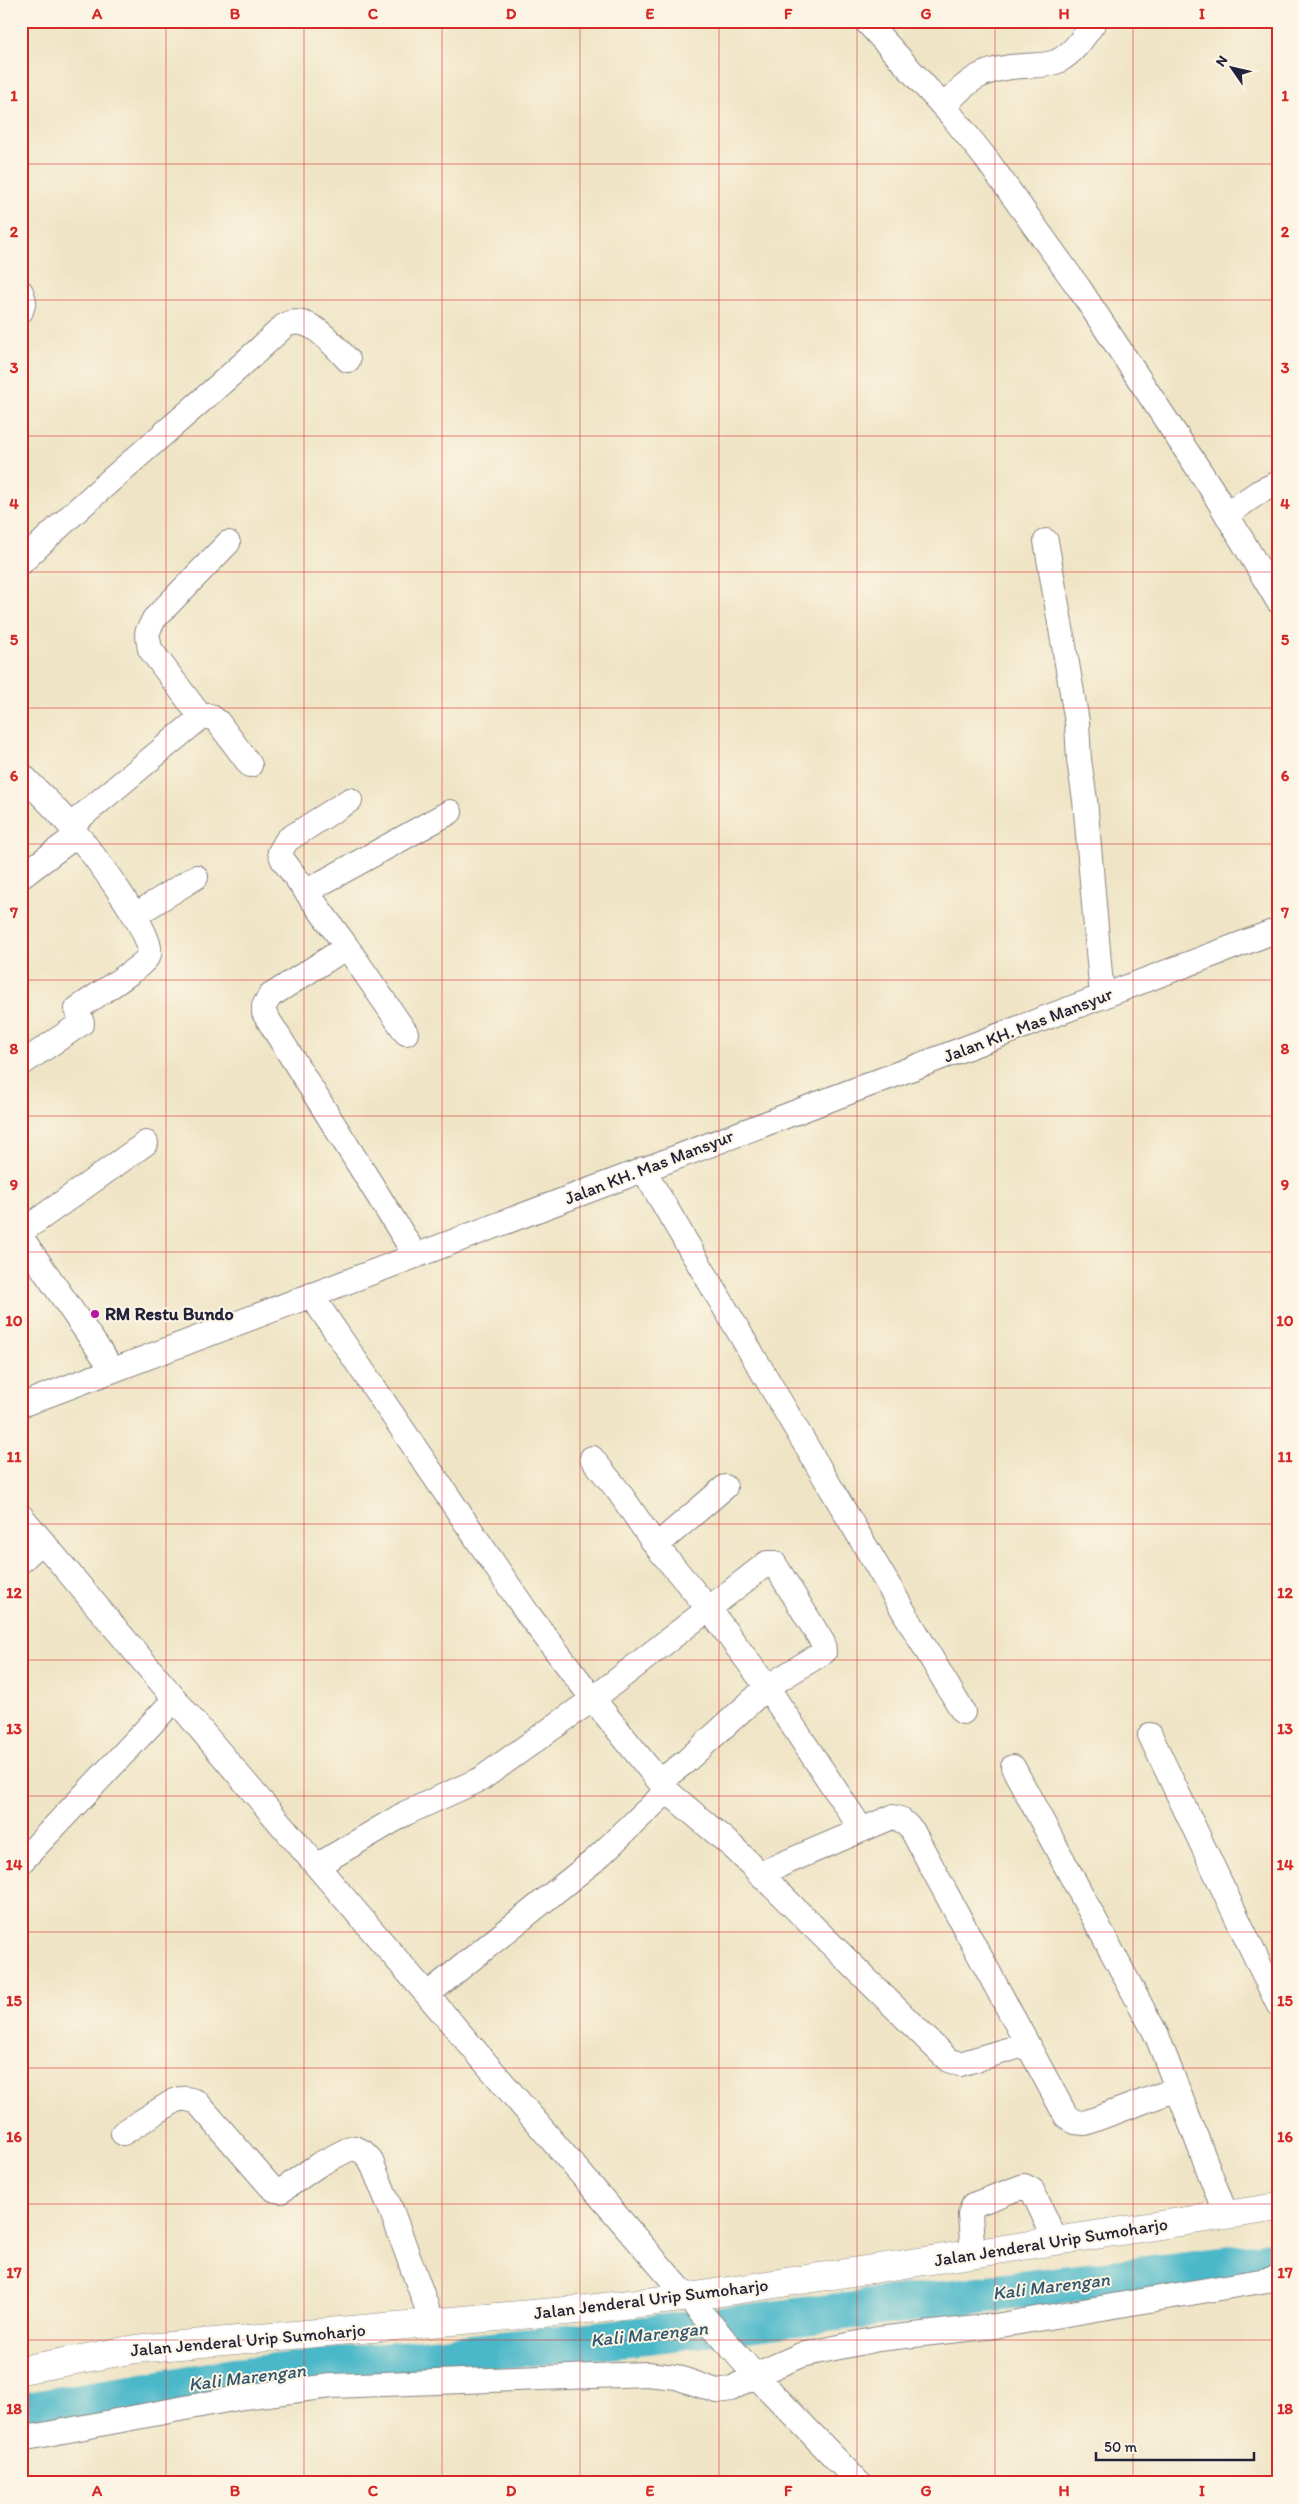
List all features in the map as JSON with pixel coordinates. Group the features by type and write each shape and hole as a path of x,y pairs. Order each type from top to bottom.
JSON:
{"highway":[{"name":"Jalan Jenderal Urip Sumoharjo","path":"21,2370 135,2349 261,2336 433,2324 588,2309 689,2296 1278,2208"}],"street":[{"path":"866,21 944,107 987,160 1079,288 1227,514 1278,601"},
{"path":"944,107 968,81 979,75 1006,67 1052,64 1061,60 1081,40 1095,21"},
{"path":"21,292 24,301 21,311"},
{"path":"25,552 190,413 284,326 295,322 309,326 323,335 348,360"},
{"path":"1227,514 1259,492 1278,483"},
{"path":"1046,541 1077,722 1078,760 1085,800 1102,997"},
{"path":"201,716 150,649 147,633 154,619 228,543"},
{"path":"21,878 201,716 210,716 216,719 250,764"},
{"path":"21,774 73,830 135,914 150,946 149,957 138,968 77,1009 82,1023 21,1064"},
{"path":"350,800 287,840 281,848 281,857 347,947 406,1033"},
{"path":"307,891 450,812"},
{"path":"135,914 196,877"},
{"name":"Jalan KH. Mas Mansyur","path":"21,1405 1278,930"},
{"path":"347,947 270,996 264,1006 264,1013 416,1256"},
{"path":"21,1232 146,1143"},
{"path":"643,1169 963,1712"},
{"path":"21,1238 113,1370"},
{"path":"311,1295 528,1614 593,1700 663,1786 734,1848 948,2060 960,2064 1028,2044"},
{"path":"592,1458 619,1492 656,1546 709,1608 767,1687 862,1830"},
{"path":"656,1546 725,1487"},
{"path":"21,1516 174,1699 751,2369 859,2483"},
{"path":"21,1561 42,1541"},
{"path":"318,1865 406,1813 481,1779 593,1700 767,1563 774,1563 824,1647 820,1654 767,1687 684,1763 596,1859 428,1994"},
{"path":"21,1862 174,1699"},
{"path":"1150,1735 1278,2004"},
{"path":"1013,1767 1156,2036 1226,2215"},
{"path":"759,1874 892,1817 907,1824 1066,2116 1075,2122 1086,2123 1177,2089"},
{"path":"123,2133 180,2098 197,2102 270,2186 275,2190 281,2191 318,2165 348,2150 355,2148 363,2152 370,2159 392,2212 433,2324"},
{"path":"974,2254 970,2215 973,2205 1024,2186 1032,2190 1056,2241"},
{"path":"21,2439 243,2397 332,2386 647,2374 676,2377 717,2391 732,2389 751,2369 801,2355 878,2339 995,2326 1278,2278"}],"waterway":[{"name":"Kali Marengan","path":"21,2412 234,2377 647,2335 1278,2259"}],"place":[{"name":"RM Restu Bundo","path":"95,1314"}]}
